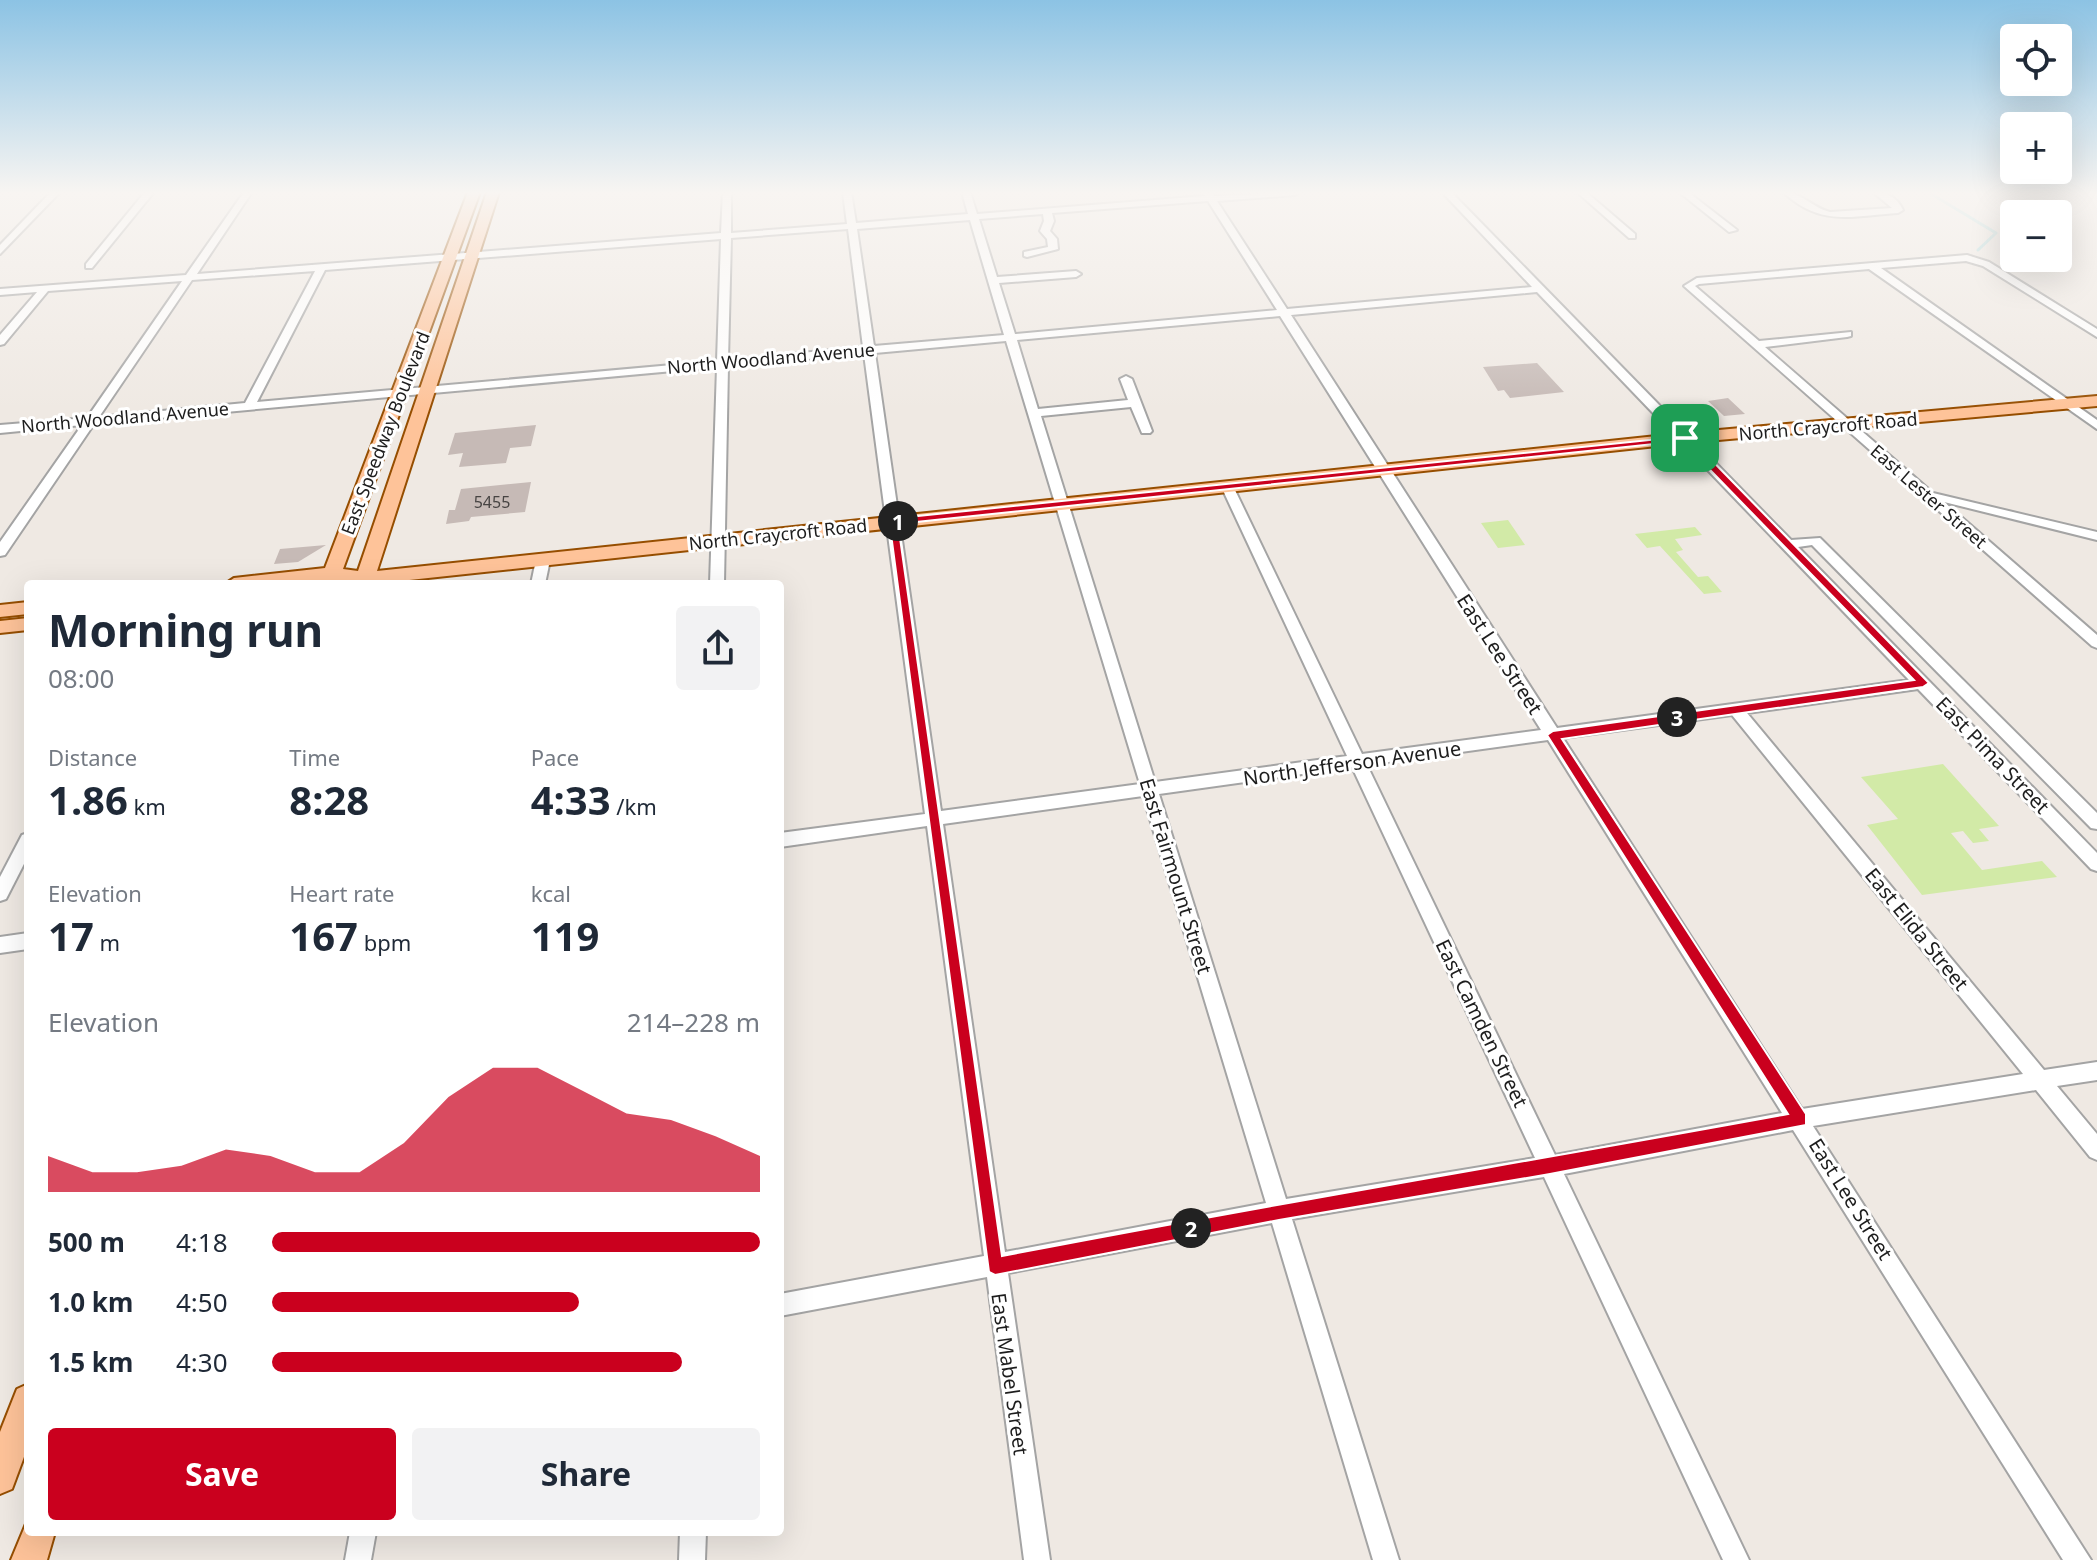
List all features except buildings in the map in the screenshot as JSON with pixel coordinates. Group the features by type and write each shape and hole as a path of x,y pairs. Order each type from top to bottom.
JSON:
{"main road":[{"name":"East Speedway Boulevard","path":"347,580 402,392 448,265"},
{"name":"East Speedway Boulevard","path":"347,580 427,389 469,265"},
{"name":"North Craycroft Road","path":"356,580 1685,438 2097,401"},
{"path":"0,611 24,608"},
{"path":"0,627 24,624"},
{"path":"0,1477 24,1413"},
{"path":"29,1560 37,1536"}],"street":[{"path":"0,552 197,265"},
{"path":"0,292 353,265"},
{"path":"717,580 724,265"},
{"name":"East Mabel Street","path":"857,265 1037,1560"},
{"name":"East Fairmount Street","path":"989,265 1386,1560"},
{"name":"East Lee Street","path":"1253,265 1800,1119 2078,1560"},
{"name":"East Pima Street","path":"1517,265 2097,864"},
{"path":"1871,266 1885,265"},
{"path":"1987,265 2097,334"},
{"path":"1871,266 2097,425"},
{"name":"East Lester Street","path":"1871,266 1686,284 2097,643"},
{"path":"249,406 322,267"},
{"path":"994,280 1076,275"},
{"path":"0,342 45,289"},
{"name":"North Woodland Avenue","path":"0,429 1541,289"},
{"path":"1755,345 1847,334"},
{"path":"1126,379 1146,431"},
{"path":"1035,413 1135,403"},
{"name":"East Camden Street","path":"1227,486 1736,1560"},
{"path":"1929,495 2097,536"},
{"name":"East Pima Street","path":"1787,544 1815,541 2097,823"},
{"path":"539,580 543,560"},
{"name":"North Jefferson Avenue","path":"784,839 1923,683"},
{"name":"East Elida Street","path":"1736,709 2097,1150"},
{"path":"0,894 24,848"},
{"path":"0,945 24,942"},
{"path":"784,1304 1279,1211 1550,1166 1800,1119 2097,1071"},
{"path":"358,1560 362,1536"},
{"path":"692,1560 693,1536"}],"green space":[{"path":"1508,520 1525,545 1498,548 1481,523"},
{"path":"1695,527 1702,535 1675,539 1683,550 1676,552 1698,577 1708,576 1722,592 1704,594 1660,546 1647,548 1635,534"},
{"path":"1943,764 1999,826 1979,829 1989,841 1973,843 1963,831 1951,833 1982,870 2042,861 2057,877 1922,895 1867,825 1898,819 1861,777"}],"route":[{"path":"1685,438 1923,683 1553,735 1800,1119 1550,1166 1279,1211 995,1266 893,522 1685,438"}]}
